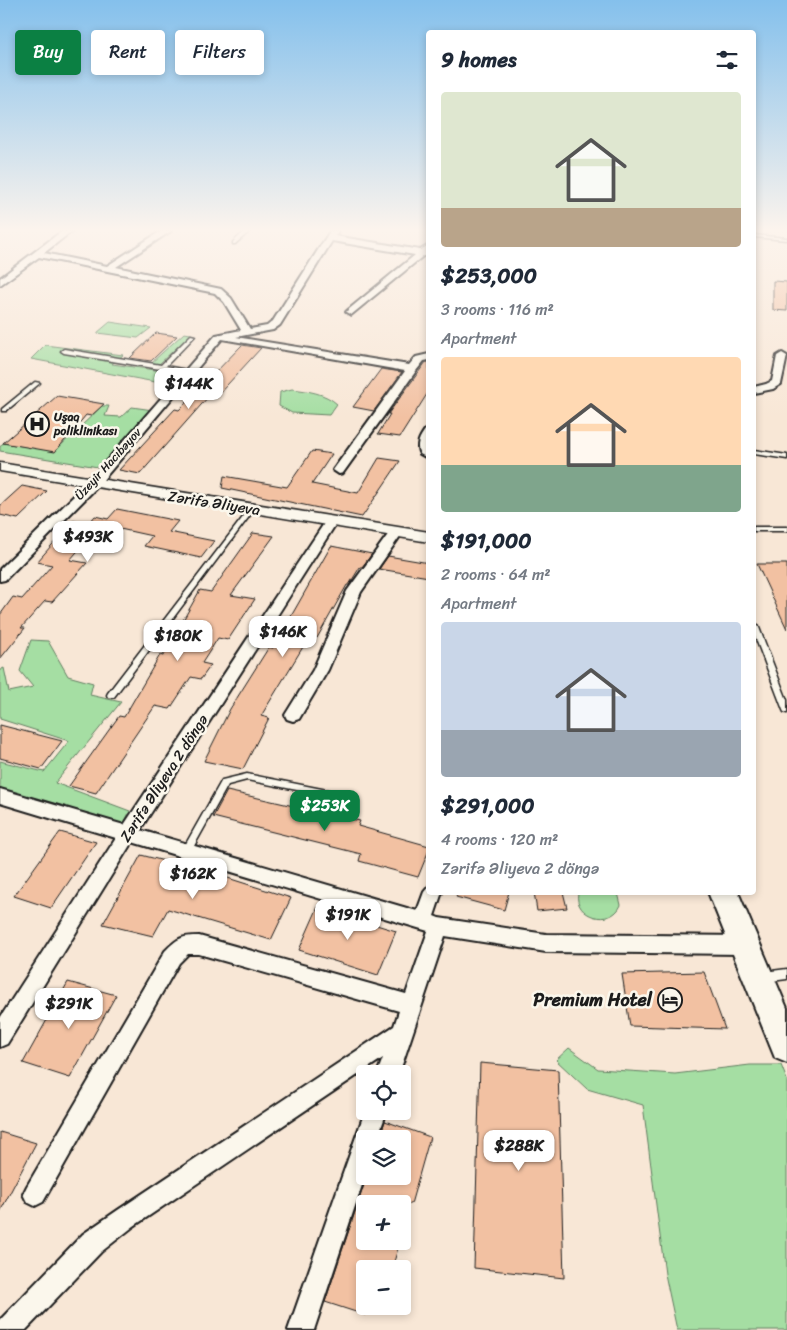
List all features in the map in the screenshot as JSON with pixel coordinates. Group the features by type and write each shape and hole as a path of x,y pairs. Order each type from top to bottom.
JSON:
{"main road":[{"path":"724,895 744,944 773,976 787,1047"}],"street":[{"path":"221,293 228,300 247,332"},
{"path":"220,337 270,328 277,323 296,293"},
{"path":"351,312 374,293"},
{"path":"220,337 412,369"},
{"name":"Üzeyir Hacıbəyov","path":"0,577 93,484 220,337"},
{"path":"756,390 769,388 777,382 782,356"},
{"path":"339,470 412,369 420,359 426,358"},
{"path":"426,436 423,441 423,446 426,454"},
{"name":"Zərifə Əliyeva","path":"0,467 93,484 426,537"},
{"name":"Zərifə Əliyeva 2 döngə","path":"0,1037 128,834 331,522"},
{"path":"293,715 320,670 354,591 397,532"},
{"path":"0,796 431,924 546,943 744,944"},
{"path":"391,1065 412,1005 431,924 434,895"},
{"path":"36,1194 172,957 184,945 199,945 412,1005"},
{"path":"8,1330 92,1243 126,1218 402,1033"},
{"path":"301,1330 356,1169"}],"lane":[{"path":"162,367 193,336"},
{"path":"64,351 190,372"},
{"path":"1,409 37,383"},
{"path":"756,452 787,457"},
{"path":"112,695 252,509"},
{"path":"756,529 787,529"},
{"path":"756,629 787,710"},
{"path":"186,852 225,782 247,777 347,797"}],"green space":[{"path":"110,322 151,328 138,338 97,333"},
{"path":"184,333 191,334 159,364 151,363"},
{"path":"45,345 123,355 112,364 176,373 166,384 31,359"},
{"path":"292,389 322,395 337,404 329,415 292,413 279,406 280,392"},
{"path":"102,406 109,406 105,416 121,417 132,407 153,410 98,467 0,451 3,443 55,451"},
{"path":"31,640 48,641 68,676 93,683 90,695 121,702 55,783 130,811 123,825 0,790 0,761 44,772 69,741 0,719 0,670 4,668 9,692 33,687 20,671"},
{"path":"578,895 618,895 621,905 616,912 602,918 594,917 587,913 581,908"},
{"path":"569,1048 598,1069 675,1074 750,1065 781,1065 787,1080 787,1330 677,1330 665,1274 643,1105 587,1089 556,1060"}],"building":[{"path":"773,293 787,293 787,311 773,310"},
{"path":"156,333 177,336 151,361 130,358"},
{"path":"242,345 261,348 216,397 209,396 140,474 119,470 175,409 179,410"},
{"path":"426,362 426,396 400,437 378,434 390,414 388,414"},
{"path":"381,369 402,372 374,411 353,407"},
{"name":"Uşaq poliklinikası","path":"57,396 104,404 91,416 86,415 55,452 3,443"},
{"path":"312,451 332,454 312,484 358,493 379,458 400,461 362,517 222,488 224,476 287,487"},
{"path":"22,486 47,491 18,519 0,515 0,506"},
{"path":"117,509 178,521 169,532 214,541 201,558 144,546 152,536 111,527 94,532 70,560 87,563 52,602 45,601 21,628 25,628 0,659 0,615 13,597 22,599 52,565 37,562 73,521 89,523 95,516 108,519"},
{"path":"253,533 274,536 231,595 255,599 228,640 218,638 202,663 211,665 201,679 191,677 170,709 155,706 96,793 69,786 119,716 124,717 160,655 163,656 200,590 211,592"},
{"path":"331,546 372,554 360,567 349,585 347,585 317,638 309,637 261,716 269,718 243,769 204,761 230,709 269,647 273,648"},
{"path":"388,556 426,562 426,577 379,569"},
{"path":"757,564 787,564 787,629"},
{"path":"0,725 62,741 41,769 0,758"},
{"path":"227,791 360,821 358,826 426,845 426,857 418,877 359,861 361,854 213,817"},
{"path":"60,832 96,842 51,908 14,896"},
{"path":"141,855 215,874 291,898 271,940 168,909 153,936 103,924"},
{"path":"456,895 508,895 504,910 456,897"},
{"path":"534,895 564,895 567,908 537,911"},
{"path":"318,907 396,931 378,975 299,950"},
{"name":"Premium Hotel","path":"704,972 725,1029 630,1026 622,974"},
{"path":"68,982 116,995 70,1078 23,1063"},
{"path":"480,1063 558,1070 564,1278 474,1268"},
{"path":"385,1121 410,1130 382,1130"},
{"path":"411,1130 430,1137 411,1204 411,1195 361,1195 364,1185 411,1185"},
{"path":"0,1132 36,1143 0,1212"},
{"path":"356,1209 356,1250 397,1250 395,1260 356,1260 356,1312 325,1302"}],"place":[{"name":"Uşaq poliklinikası","path":"37,424"},
{"name":"Premium Hotel","path":"670,1000"}]}
